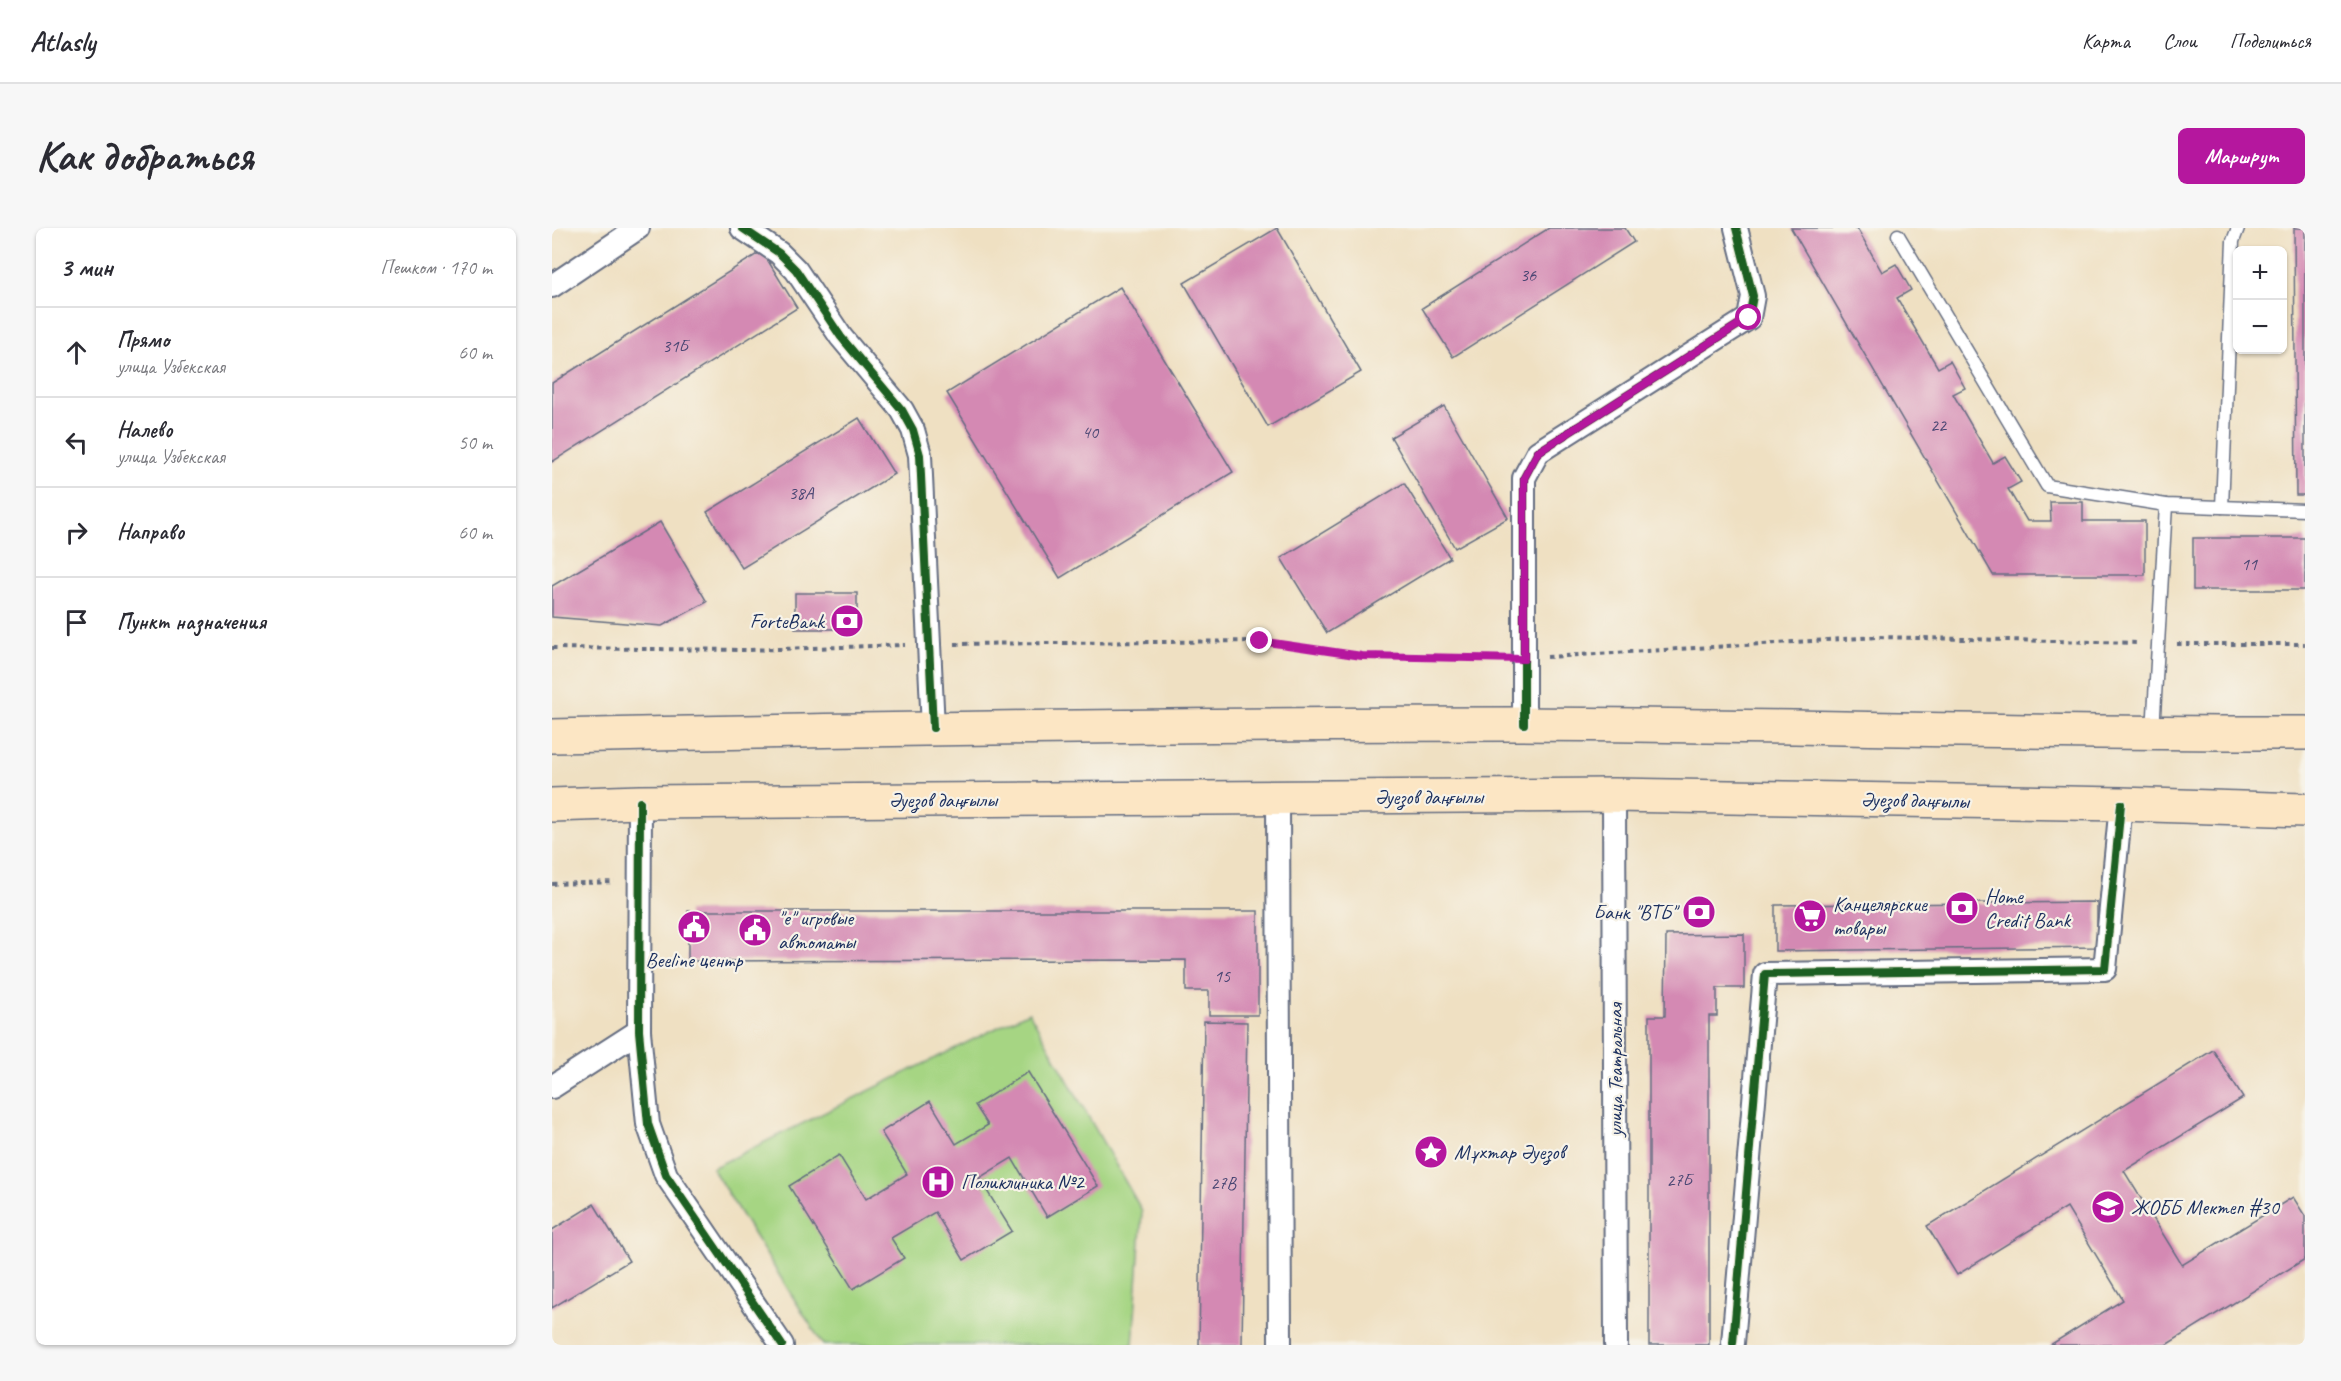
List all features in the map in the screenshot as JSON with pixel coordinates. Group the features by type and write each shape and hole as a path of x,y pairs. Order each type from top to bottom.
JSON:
{"main road":[{"path":"552,736 933,728 1524,724 2305,733"},
{"name":"Әуезов даңғылы","path":"552,805 640,802 1614,795 2121,804 2305,810"}],"street":[{"path":"552,286 638,228"},
{"path":"742,228 779,253 796,270 841,337 903,410 913,430 920,455 933,728"},
{"path":"1524,724 1524,478 1538,452 1749,318 1753,296 1736,228"},
{"name":"улица Театральная","path":"1614,795 1616,1345"},
{"path":"1278,798 1280,1345"},
{"path":"640,802 639,1031 648,1124 666,1175 782,1345"},
{"path":"1733,1343 1765,974 2105,969 2121,804"},
{"path":"552,1087 639,1031"}],"lane":[{"path":"2222,507 2233,241 2238,228"},
{"path":"1898,235 2047,486 2166,505 2305,510"},
{"path":"2153,733 2166,505"}],"path":[{"path":"552,648 747,650 929,645 1260,641 1362,656 1524,659 1877,637 2158,644 2305,644"},
{"path":"552,884 640,881"}],"green space":[{"path":"1029,1012 1142,1211 1133,1345 823,1345 712,1168"}],"building":[{"path":"1277,228 1361,372 1268,427 1184,283"},
{"path":"1549,228 1625,228 1634,242 1453,357 1422,308"},
{"path":"1791,228 1857,228 1882,272 1896,264 1911,290 1897,298 1938,368 1950,361 1965,388 1953,394 1993,463 2005,456 2021,482 2008,489 2027,521 2051,521 2050,502 2083,502 2083,521 2145,521 2145,575 1993,575"},
{"path":"2294,228 2305,228 2305,495 2296,495"},
{"path":"762,251 797,308 552,462 552,383"},
{"path":"1120,287 1233,472 1060,578 947,393"},
{"path":"1444,406 1508,518 1455,548 1391,437"},
{"path":"859,418 894,474 742,568 707,512"},
{"path":"1404,483 1450,558 1327,633 1281,558"},
{"path":"660,522 707,602 662,626 552,617 552,586"},
{"path":"2193,538 2305,538 2305,590 2193,590"},
{"path":"795,593 857,593 857,629 795,629"},
{"path":"2097,902 2097,947 1775,951 1775,905"},
{"path":"688,911 1258,911 1258,1015 1209,1015 1209,991 1186,991 1186,960 688,961"},
{"path":"1744,934 1744,988 1717,988 1717,1016 1709,1016 1709,1345 1649,1345 1649,1016 1665,1016 1666,935"},
{"path":"1204,1021 1247,1022 1242,1345 1199,1345"},
{"path":"2213,1050 2243,1098 2124,1171 2182,1265 2293,1197 2305,1216 2305,1259 2166,1345 2050,1345 2123,1300 2067,1207 1957,1275 1927,1226"},
{"name":"Поликлиника №2","path":"1028,1072 1098,1186 1047,1217 1012,1158 979,1178 1012,1231 964,1260 935,1212 891,1238 904,1258 853,1289 789,1186 839,1155 866,1199 907,1174 881,1132 930,1101 956,1144 988,1125 975,1105"},
{"path":"594,1204 629,1261 552,1308 552,1230"}],"cycle path":[{"path":"742,228 779,253 796,270 841,337 902,410 913,430 920,455 933,728"},
{"path":"1524,724 1524,478 1538,452 1749,318 1753,296 1736,228"},
{"path":"640,802 639,1031 648,1124 666,1175 782,1345"},
{"path":"1733,1343 1765,974 2105,969 2121,804"}],"place":[{"name":"ForteBank","path":"847,621"},
{"name":"Home Credit Bank","path":"1962,908"},
{"name":"Банк \"ВТБ\"","path":"1699,912"},
{"name":"Канцелярские товары","path":"1810,916"},
{"name":"Beeline центр","path":"694,927"},
{"name":"\"е\" игровые автоматы","path":"755,930"},
{"name":"Мұхтар Әуезов","path":"1431,1152"},
{"name":"Поликлиника №2","path":"938,1182"},
{"name":"ЖОББ Мектеп #30","path":"2108,1207"}],"route":[{"path":"1260,641 1362,656 1524,659 1524,478 1538,452 1749,318"}]}
